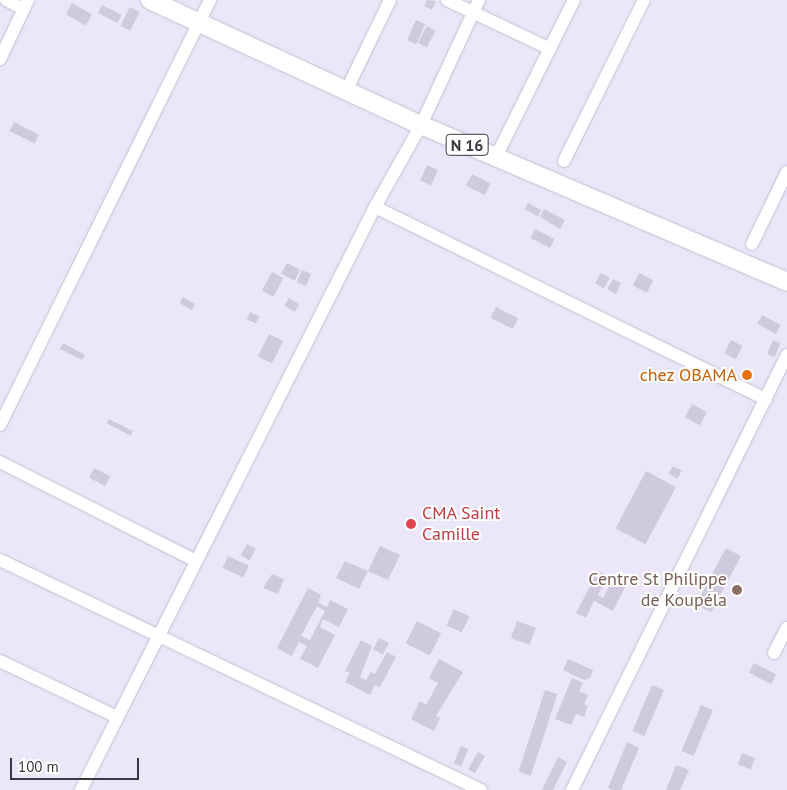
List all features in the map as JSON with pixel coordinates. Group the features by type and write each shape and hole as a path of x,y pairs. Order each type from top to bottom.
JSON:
{"highway":[{"name":"N 16","path":"150,0 347,89 421,125 787,282"}],"street":[{"path":"0,60 26,4 6,0"},
{"path":"0,424 210,0"},
{"path":"347,89 390,0"},
{"path":"448,0 550,49"},
{"path":"81,790 375,207 421,125 479,0"},
{"path":"496,157 574,0"},
{"path":"564,161 644,0"},
{"path":"752,244 787,172"},
{"path":"375,207 766,399"},
{"path":"572,790 787,356"},
{"path":"0,462 196,561"},
{"path":"0,560 157,637 481,790"},
{"path":"774,654 787,628"},
{"path":"0,661 118,717"}],"building":[{"path":"427,0 436,1 432,10 424,6"},
{"path":"72,3 92,14 86,26 66,14"},
{"path":"102,5 122,15 118,23 98,13"},
{"path":"130,7 140,12 130,31 120,26"},
{"path":"416,20 425,24 416,44 407,40"},
{"path":"427,26 436,31 427,47 418,43"},
{"path":"14,122 39,135 34,144 9,131"},
{"path":"427,165 438,170 431,185 420,181"},
{"path":"472,174 491,184 484,195 466,185"},
{"path":"528,203 541,210 538,216 525,209"},
{"path":"544,209 565,220 560,229 540,217"},
{"path":"535,229 555,239 550,248 530,238"},
{"path":"287,263 300,270 295,281 281,274"},
{"path":"302,270 311,274 306,286 297,282"},
{"path":"272,272 283,278 273,297 262,290"},
{"path":"601,273 610,278 604,288 595,283"},
{"path":"639,273 653,280 647,293 633,285"},
{"path":"613,279 621,283 616,294 607,289"},
{"path":"183,297 195,304 192,310 180,303"},
{"path":"289,298 299,304 295,312 284,306"},
{"path":"496,307 518,318 513,329 491,318"},
{"path":"250,312 259,316 256,323 247,319"},
{"path":"762,315 781,325 776,334 757,324"},
{"path":"269,334 283,341 272,364 258,356"},
{"path":"731,340 743,346 736,359 724,353"},
{"path":"773,340 780,343 775,357 767,354"},
{"path":"63,343 85,355 82,360 60,349"},
{"path":"692,404 707,412 700,425 685,417"},
{"path":"109,419 133,431 131,436 107,423"},
{"path":"673,466 682,471 677,479 669,474"},
{"path":"94,468 110,476 105,486 89,478"},
{"path":"646,471 676,487 646,544 615,528"},
{"path":"247,544 256,549 249,560 241,555"},
{"path":"380,546 400,555 388,580 368,571"},
{"path":"726,548 741,556 711,612 696,605"},
{"path":"228,556 249,566 243,578 223,568"},
{"path":"345,561 368,571 359,589 336,578"},
{"path":"598,571 608,576 598,595 603,598 614,577 627,583 613,611 594,601 586,618 576,613"},
{"path":"272,574 284,579 278,594 263,588"},
{"path":"308,588 321,595 318,602 327,607 330,600 348,609 339,627 323,619 320,627 335,635 318,668 300,659 307,646 299,642 292,656 277,648","holes":["317,606 325,611 310,640 301,636"]},
{"path":"454,609 469,616 462,632 446,625"},
{"path":"417,621 441,633 430,656 406,643"},
{"path":"517,621 536,628 530,645 511,638"},
{"path":"379,638 389,643 383,655 373,650"},
{"path":"361,640 372,646 360,677 366,680 371,672 375,674 387,652 396,657 380,687 375,685 370,695 345,682 350,673 345,671"},
{"path":"439,659 463,672 436,716 440,718 434,731 411,719 420,701 426,705 438,683 429,678"},
{"path":"568,659 593,670 590,678 584,680 563,670"},
{"path":"754,663 776,674 771,684 749,673"},
{"path":"572,678 583,683 579,691 588,695 584,704 588,706 584,717 576,714 571,725 555,719"},
{"path":"652,685 664,690 644,736 632,731"},
{"path":"545,690 557,694 531,776 518,772"},
{"path":"701,705 713,710 693,756 681,751"},
{"path":"627,742 639,748 621,790 612,790 608,788"},
{"path":"461,746 468,749 461,767 454,763"},
{"path":"478,752 485,756 475,773 468,769"},
{"path":"742,753 755,758 751,769 738,764"},
{"path":"558,757 567,762 553,790 542,790"},
{"path":"676,765 689,770 680,790 666,790"}],"place":[{"name":"chez OBAMA","path":"747,375"},
{"name":"CMA Saint Camille","path":"411,524"},
{"name":"Centre St Philippe de Koupéla","path":"737,590"}]}
